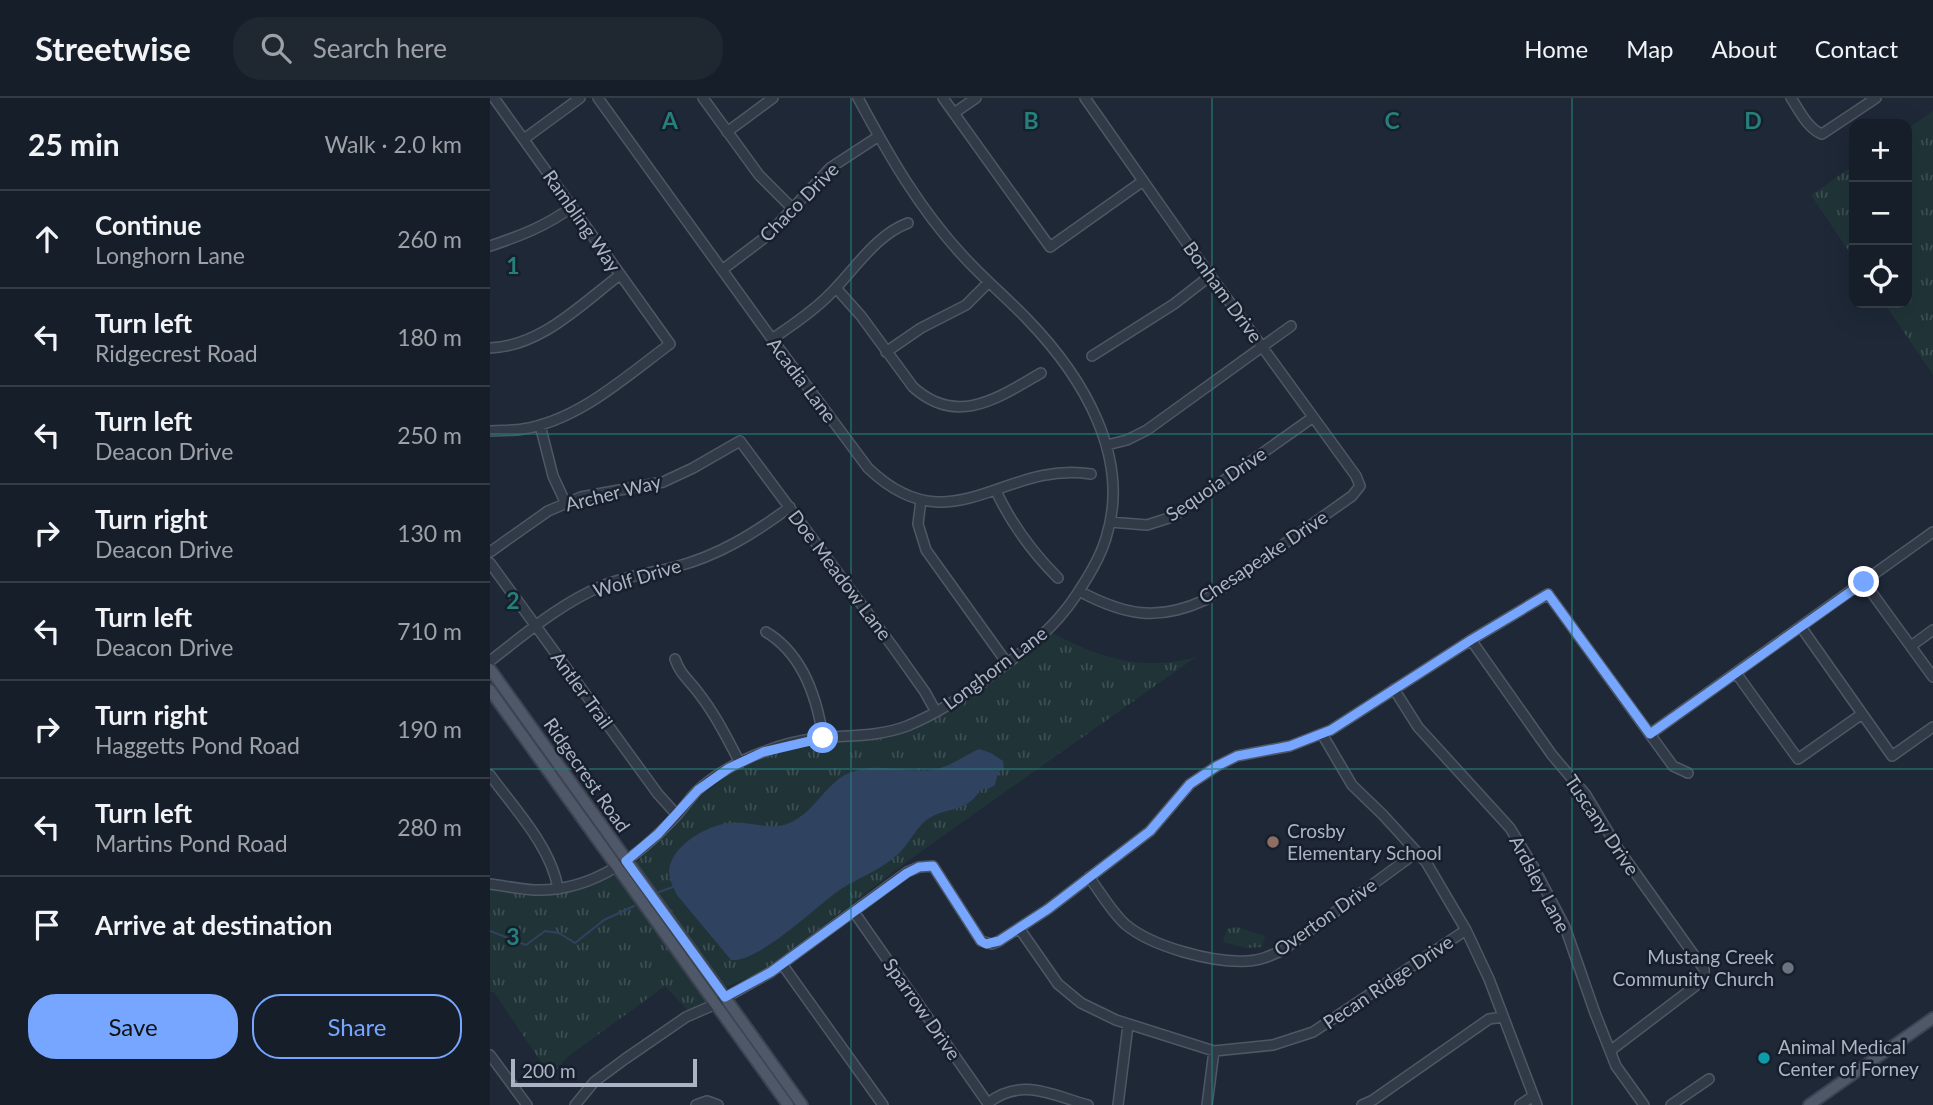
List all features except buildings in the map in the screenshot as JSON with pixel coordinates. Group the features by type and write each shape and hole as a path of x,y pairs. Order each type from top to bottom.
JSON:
{"main road":[{"name":"Ridgecrest Road","path":"490,669 622,864"},
{"name":"Ridgecrest Road","path":"490,690 622,864 720,1000 802,1105"},
{"name":"Ridgecrest Road","path":"720,1000 788,1105"},
{"path":"1809,1105 1933,1018"}],"street":[{"name":"Rambling Way","path":"494,98 670,344 606,392 574,412 540,425"},
{"path":"524,139 580,98"},
{"name":"Acadia Lane","path":"598,98 868,468 889,485 921,500 955,503 1042,474 1091,474"},
{"path":"702,98 759,174 792,208"},
{"path":"727,132 773,98"},
{"name":"Longhorn Lane","path":"490,884 535,890 586,882 622,864 677,815 698,790 740,763 763,752 823,738 865,737 904,727 936,712 963,696 1039,640 1079,591 1101,552 1110,522 1113,482 1107,444 1093,411 1062,363 1030,322 962,256 908,186 858,98"},
{"path":"943,98 1050,247 1143,181"},
{"path":"954,113 976,98"},
{"name":"Bonham Drive","path":"1085,98 1210,276 1356,476 1360,486"},
{"path":"1791,98 1808,123 1822,134 1876,98"},
{"name":"Chaco Drive","path":"722,270 767,236 830,168 878,136"},
{"path":"490,246 535,230 572,207"},
{"path":"772,340 809,313 882,239 908,223"},
{"path":"490,348 528,341 553,327 620,275"},
{"path":"1092,355 1174,303 1210,276"},
{"path":"886,352 921,328 966,305 989,282"},
{"path":"836,288 861,316 904,377 922,396 953,407 971,407 985,403 1041,373"},
{"path":"1107,444 1127,440 1147,430 1291,326"},
{"name":"Sequoia Drive","path":"1110,522 1147,525 1172,517 1312,418"},
{"path":"490,431 540,425 544,450 565,504"},
{"name":"Archer Way","path":"490,552 548,511 581,497 663,482 740,441"},
{"name":"Doe Meadow Lane","path":"740,441 911,671 936,712"},
{"name":"Chesapeake Drive","path":"1079,591 1116,609 1135,613 1170,613 1188,608 1216,592 1352,496 1360,486"},
{"path":"996,491 1026,544 1058,578"},
{"path":"921,500 918,524 926,550 1007,663"},
{"name":"Wolf Drive","path":"490,661 560,609 603,586 652,570 675,567 726,548 757,532 790,508"},
{"path":"1650,734 1933,533"},
{"name":"Antler Trail","path":"490,563 658,794 677,815"},
{"path":"1864,582 1933,677"},
{"path":"575,1105 594,1083 686,1017 782,964 907,873 927,865 933,866 981,941 986,944 999,941 1150,831 1190,784 1217,766 1237,756 1290,746 1322,734 1548,594 1673,765 1688,773"},
{"path":"1801,627 1892,756 1933,727"},
{"path":"1910,646 1933,630"},
{"path":"766,632 782,641 798,661 815,698 823,738"},
{"name":"Tuscany Drive","path":"1471,640 1552,755 1586,795 1619,850 1704,969 1704,977 1698,984 1610,1051"},
{"path":"675,659 680,673 704,701 740,763"},
{"path":"1736,673 1798,759 1862,713"},
{"name":"Ardsley Lane","path":"1394,689 1418,727 1510,828 1533,866 1565,927 1616,1066 1644,1105"},
{"path":"1322,734 1352,785 1426,862 1466,930 1489,979 1535,1100 1520,1105"},
{"path":"490,775 546,852 554,868 558,888"},
{"name":"Overton Drive","path":"1090,877 1124,923 1149,939 1199,956 1250,961 1266,958 1283,950 1417,852"},
{"name":"Sparrow Drive","path":"854,912 989,1104"},
{"name":"Pecan Ridge Drive","path":"1019,928 1058,984 1081,1003 1128,1025 1214,1051 1273,1045 1313,1032 1466,930"},
{"path":"782,964 883,1105"},
{"path":"1363,1105 1489,1019 1503,1017"},
{"path":"1118,1105 1128,1025"},
{"path":"1207,1105 1214,1051"},
{"path":"490,1055 527,1105"},
{"path":"1671,1105 1709,1079"},
{"path":"989,1104 1004,1092 1016,1088 1031,1089 1088,1105"},
{"path":"696,1105 707,1101 718,1105"}],"green space":[{"path":"1933,111 1933,375 1887,308 1912,308 1912,126"},
{"path":"1849,168 1849,252 1811,195"},
{"path":"1052,633 1105,656 1139,663 1196,657 916,855 763,971 726,987 721,986 635,864 638,860 697,801 746,765 787,750 880,736 921,724 973,694"},
{"path":"616,875 621,878 704,994 705,1002 689,1012 665,986 566,1058 551,1077 494,992 490,992 490,889 553,895 579,890"},
{"path":"1237,927 1265,936 1262,947 1246,948 1223,942 1227,929"}],"water":[{"path":"979,749 1003,761 1004,767 998,773 995,785 981,789 961,807 931,817 890,861 841,889 772,943 743,959 731,960 677,895 670,880 671,861 676,853 692,838 710,828 736,822 773,826 787,824 805,813 832,785 847,774 868,768 938,769"}],"waterway":[{"path":"659,892 673,887"},
{"path":"490,931 526,945 545,931 559,933 575,943 604,920 634,906"}],"place":[{"name":"Crosby Elementary School","path":"1273,842"},
{"name":"Mustang Creek Community Church","path":"1788,968"},
{"name":"Animal Medical Center of Forney","path":"1764,1058"}],"route":[{"path":"823,738 763,752 729,768 698,790 658,834 626,861 725,997 771,972 907,873 927,865 933,866 981,941 986,944 999,941 1048,909 1150,831 1190,784 1217,766 1237,756 1290,746 1331,730 1548,594 1650,734 1864,582"}]}
